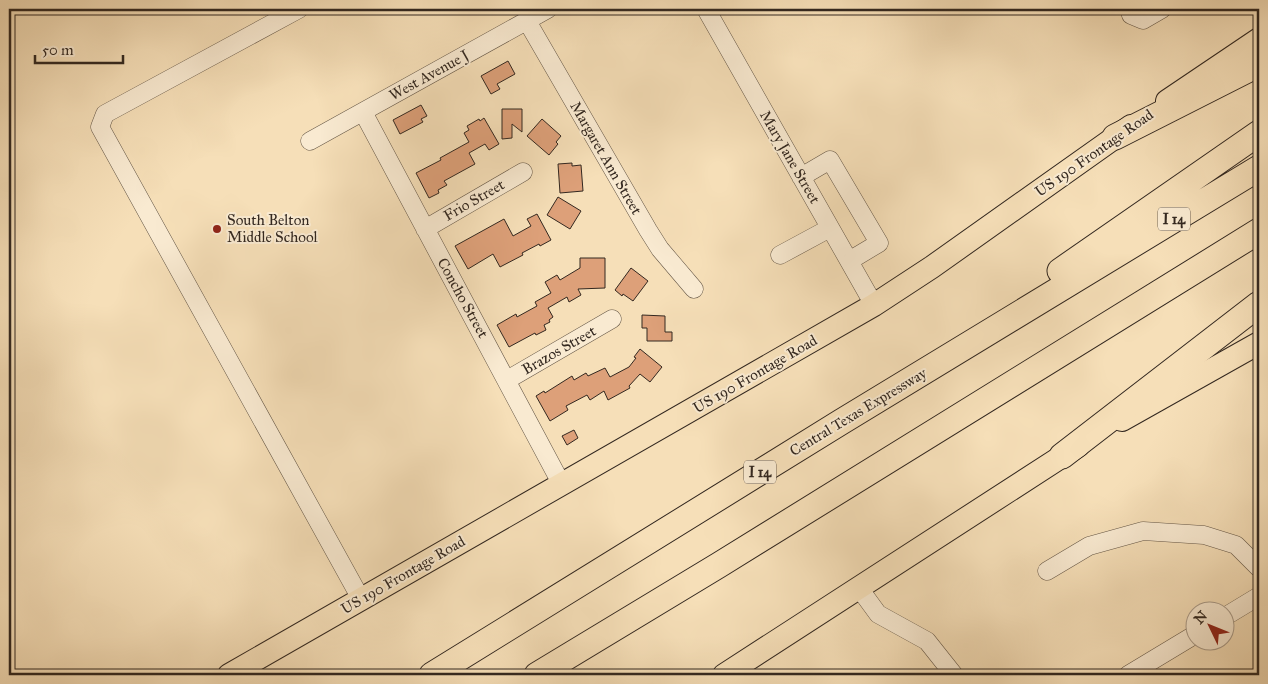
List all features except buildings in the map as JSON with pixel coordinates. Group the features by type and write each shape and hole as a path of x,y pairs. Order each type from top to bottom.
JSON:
{"highway":[{"path":"1115,137 1259,64"},
{"path":"841,422 1259,133"},
{"name":"Central Texas Expressway","path":"432,675 841,422 1259,168"},
{"path":"537,675 1259,231"},
{"path":"1062,456 1259,304"}],"main road":[{"name":"US 190 Frontage Road","path":"229,675 874,305 932,267 1115,137 1259,39"},
{"path":"724,675 1062,456 1114,424 1259,343"}],"street":[{"path":"298,9 105,114 100,127 361,599"},
{"name":"West Avenue J","path":"310,141 548,9"},
{"name":"Mary Jane Street","path":"706,9 874,305"},
{"path":"1129,9 1132,14 1142,20 1162,9"},
{"name":"Margaret Ann Street","path":"528,20 648,230 660,249 694,289"},
{"name":"Concho Street","path":"363,112 562,485"},
{"path":"801,177 830,160 880,243 849,261"},
{"name":"Frio Street","path":"425,229 523,172"},
{"path":"780,255 830,228"},
{"name":"Brazos Street","path":"507,380 612,320"},
{"path":"1047,571 1089,546 1144,531 1204,536 1236,546 1259,568"},
{"path":"859,588 878,614 927,640 954,675"},
{"path":"1236,610 1259,596"},
{"path":"1128,675 1186,640"}],"place":[{"name":"South Belton Middle School","path":"217,229"}]}
